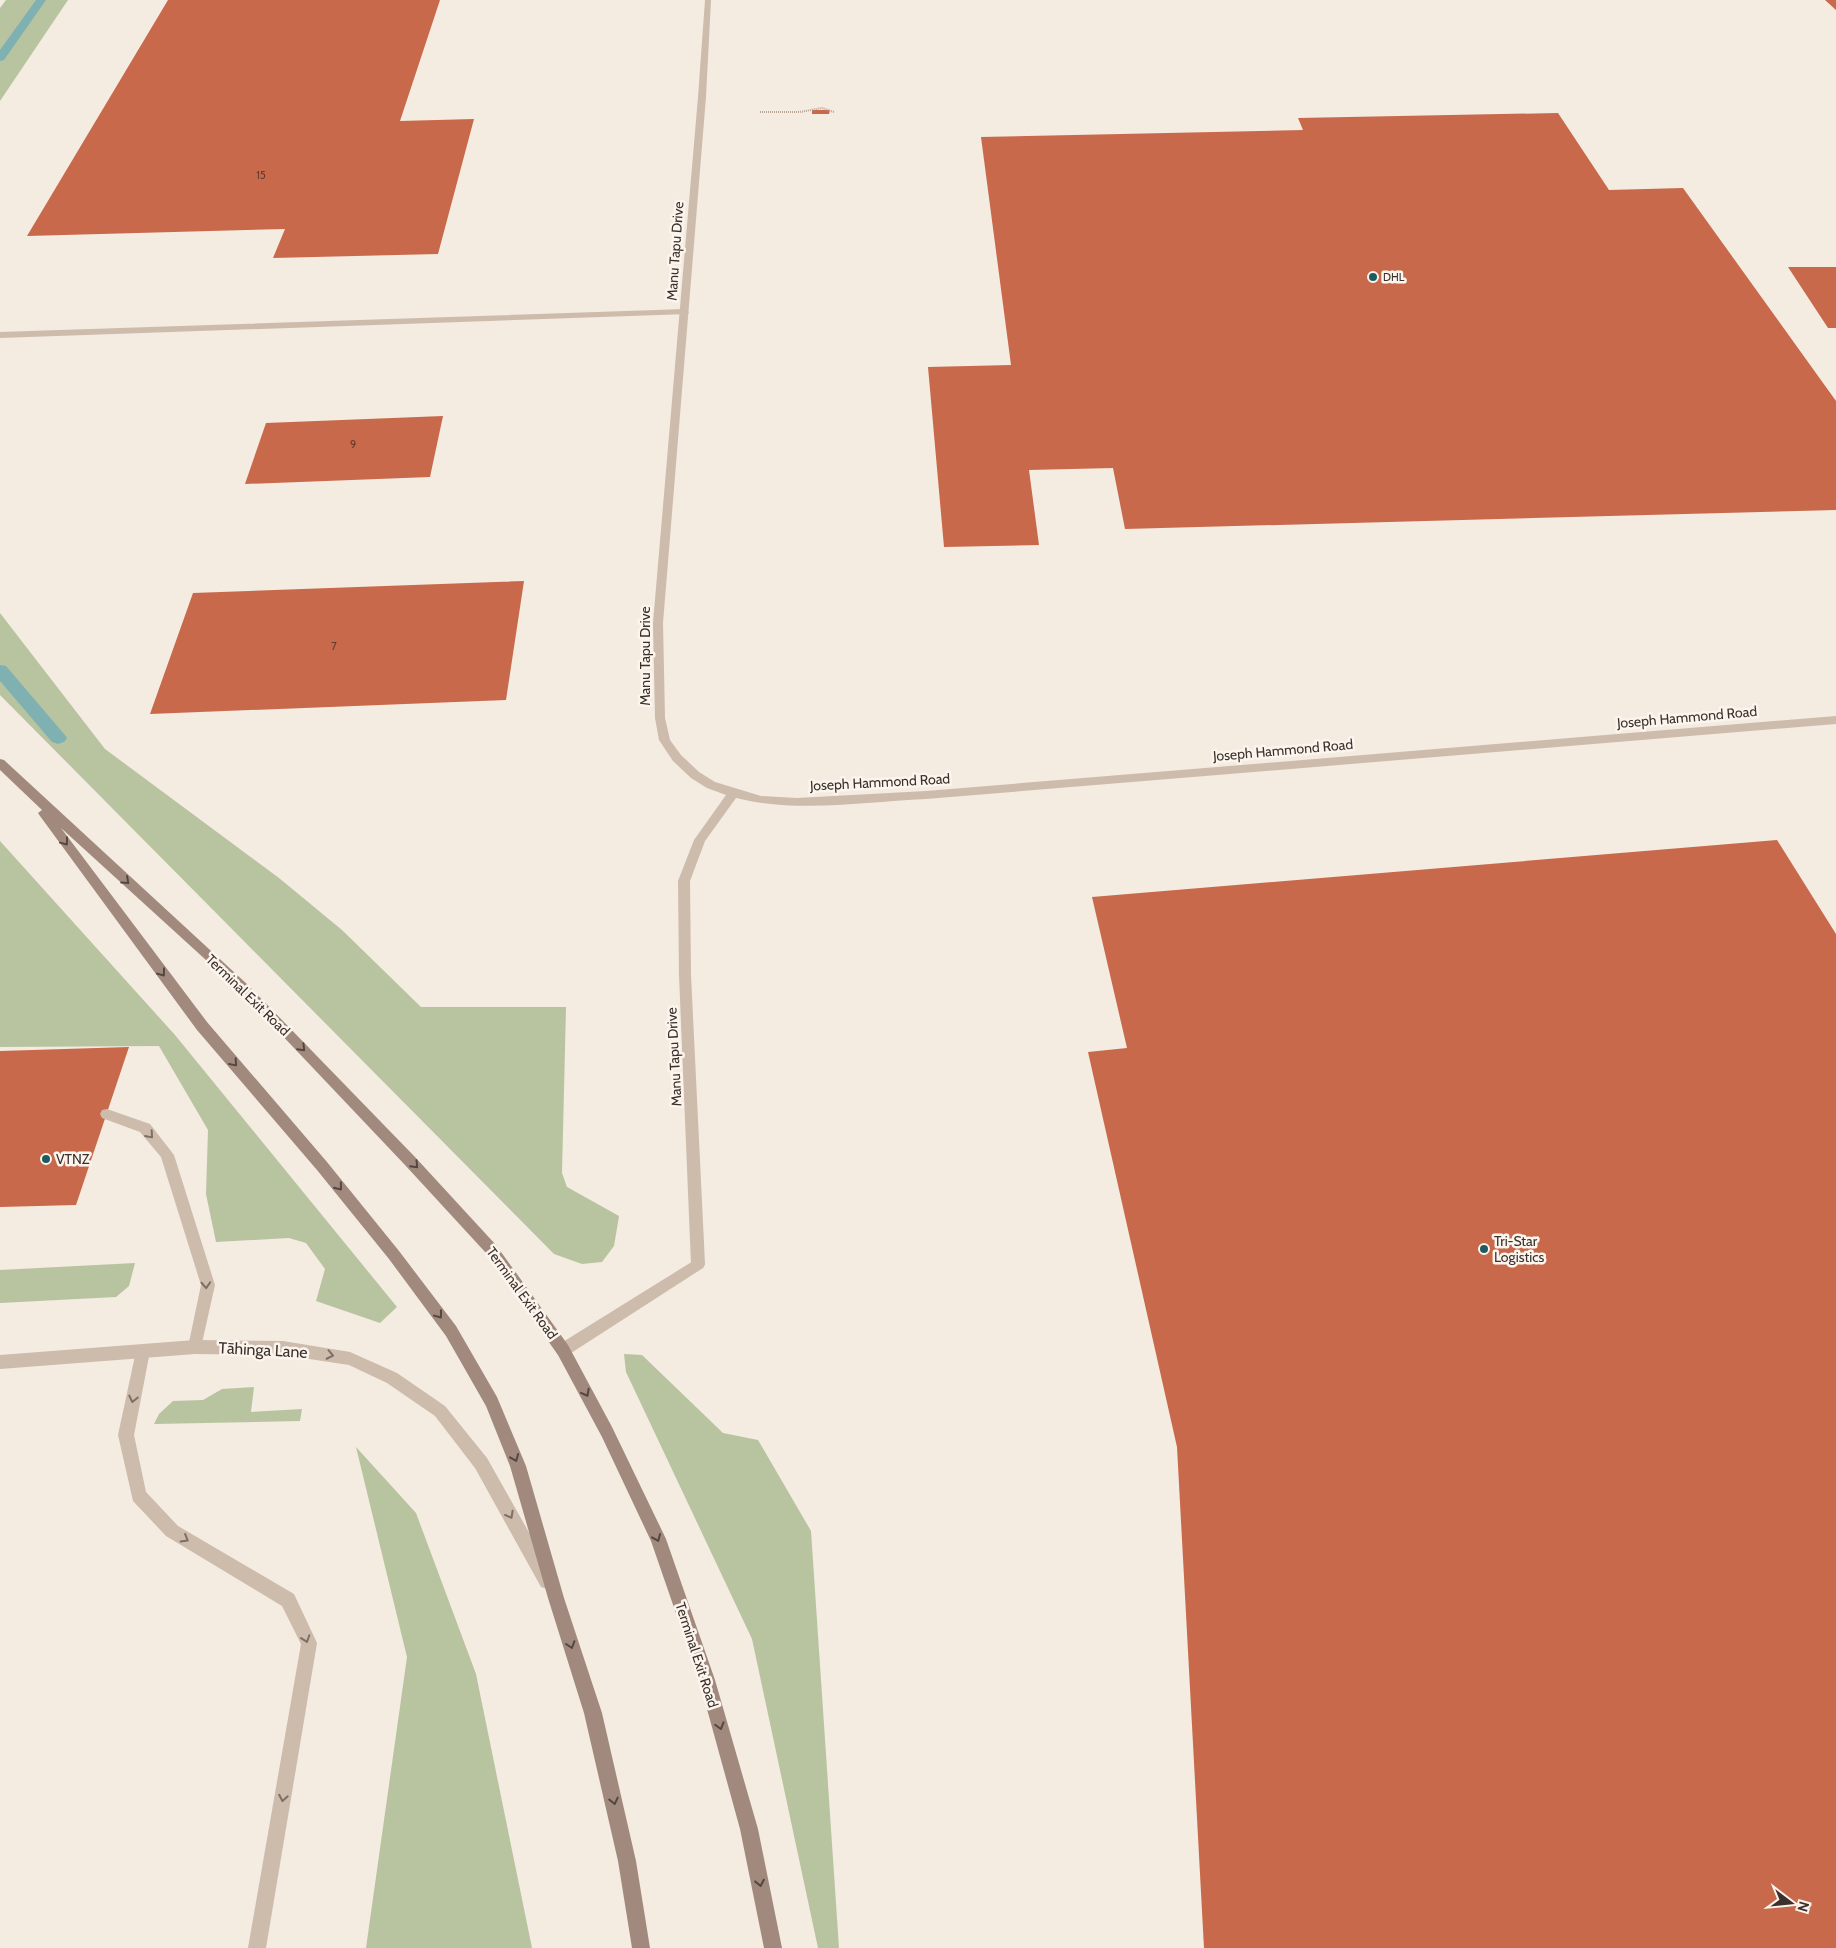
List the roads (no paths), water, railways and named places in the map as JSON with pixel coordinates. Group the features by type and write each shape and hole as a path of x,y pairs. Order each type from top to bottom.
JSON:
{"street":[{"name":"Manu Tapu Drive","path":"562,1350 698,1264 685,975 684,881 700,840 733,793 711,785 695,775 677,758 665,740 660,718 658,623 685,312 708,0"},
{"path":"0,335 685,312"},
{"name":"Joseph Hammond Road","path":"733,793 761,800 797,802 926,795 1836,720"},
{"name":"Terminal Exit Road","path":"0,763 244,988 410,1160 491,1249 562,1350 607,1432 658,1539 708,1680 749,1829 773,1948"},
{"name":"Terminal Exit Road","path":"26,789 202,1026 322,1166 394,1255 451,1331 492,1402 518,1466 556,1598 594,1713 627,1861 642,1948"},
{"path":"107,1114 145,1128 168,1155 208,1285 195,1347"},
{"name":"Tāhinga Lane","path":"0,1362 195,1347 283,1348 303,1350 350,1360 392,1378 440,1411 481,1463 556,1598"},
{"path":"143,1351 126,1435 139,1496 172,1531 288,1600 309,1643 257,1948"}],"waterway":[{"path":"0,58 41,0"},
{"path":"0,670 58,738"}],"place":[{"name":"DHL","path":"1373,277"},
{"name":"VTNZ","path":"46,1159"},
{"name":"Tri-Star Logistics","path":"1484,1249"}]}
